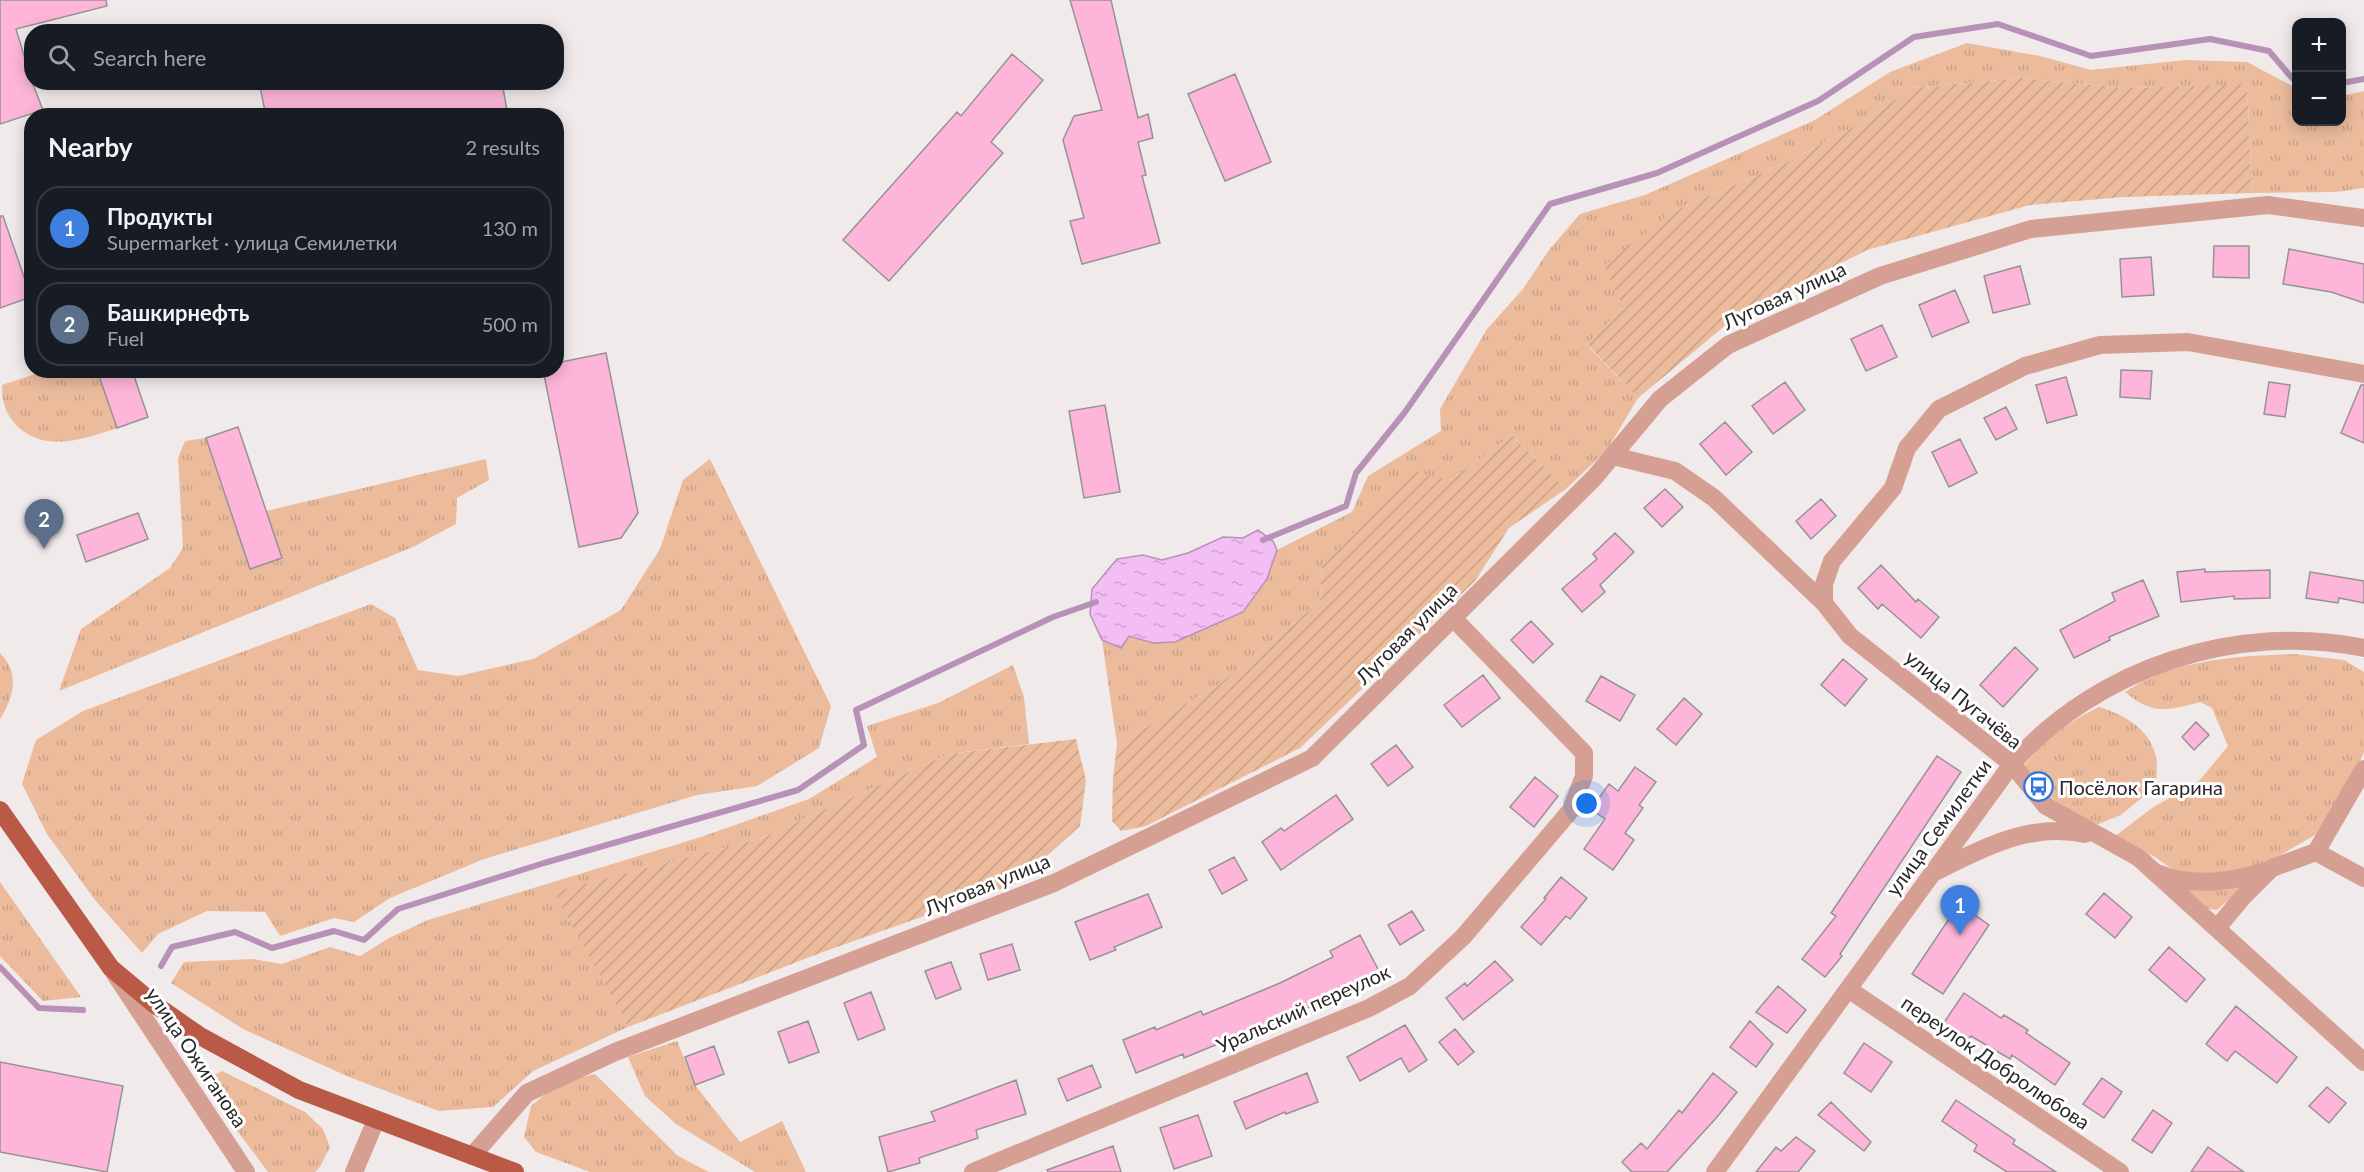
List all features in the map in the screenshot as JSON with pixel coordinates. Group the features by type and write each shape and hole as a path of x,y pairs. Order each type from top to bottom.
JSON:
{"main road":[{"path":"0,810 111,968 154,1004 200,1036 248,1065 299,1090 515,1172"}],"street":[{"name":"Луговая улица","path":"472,1156 527,1093 615,1052 1054,883 1312,758 1594,478 1660,399 1728,345 1891,273 2031,229 2268,205 2364,218"},
{"path":"1824,603 1824,584 1832,561 1893,488 1907,448 1939,409 2025,366 2100,345 2188,342 2364,374"},
{"name":"улица Пугачёва","path":"1613,456 1675,471 1714,498 1824,603 1850,636 2012,764 2046,806 2139,858 2364,1062"},
{"name":"Уральский переулок","path":"973,1172 1369,1008 1410,986 1463,937 1571,810 1584,776 1584,753 1453,618"},
{"name":"улица Семилетки","path":"1715,1172 2012,764 2036,737 2065,714 2116,684 2168,661 2224,645 2277,640 2343,644 2364,648"},
{"path":"2154,872 2174,880 2243,879 2316,852 2364,769"},
{"path":"1931,875 2000,840 2063,829 2099,837"},
{"path":"2316,852 2364,878"},
{"path":"2217,928 2242,898 2272,868"},
{"name":"улица Ожиганова","path":"111,968 246,1172"},
{"name":"переулок Добролюбова","path":"1848,989 2120,1172"},
{"path":"354,1172 376,1120"}],"green space":[{"path":"1967,43 2040,56 2091,70 2185,60 2247,62 2292,86 2292,126 2346,126 2346,95 2364,91 2364,188 2336,192 2252,193 2247,85 2126,88 2020,78 1912,88 1866,120 1790,161 1670,213 1623,307 1587,345 1638,398 1607,450 1566,489 1512,435 1450,481 1322,565 1320,602 1218,685 1117,744 1102,640 1121,648 1129,636 1153,643 1175,642 1202,629 1267,579 1277,550 1352,512 1368,476 1441,431 1440,409 1487,329 1523,289 1549,250 1580,214 1645,195 1815,120 1890,72"},
{"path":"2020,78 2126,88 2247,84 2252,193 2124,197 2030,205 1867,250 1738,315 1638,398 1587,344 1623,307 1604,266 1670,213 1790,161 1866,120 1912,88"},
{"path":"24,378 99,378 117,428 79,439 53,442 41,440 18,427 10,417 5,408 2,385"},
{"path":"1512,435 1566,489 1509,528 1475,581 1300,748 1146,826 1121,831 1112,821 1117,744 1218,685 1320,602 1322,565 1415,471 1450,481"},
{"path":"206,438 250,569 282,558 266,511 486,459 489,480 457,498 456,524 413,547 59,691 81,629 170,568 183,548 178,458 185,441"},
{"path":"710,459 831,706 819,748 757,786 697,795 484,859 390,898 354,922 334,918 280,936 265,912 207,911 158,934 142,953 95,900 47,834 22,784 36,740 83,711 371,604 395,618 418,670 458,676 533,659 621,610 660,549 683,480"},
{"path":"0,653 10,669 13,685 9,702 0,719"},
{"path":"2295,654 2344,660 2364,672 2364,752 2354,775 2315,835 2277,857 2217,910 2200,908 2175,871 2155,857 2114,837 2152,808 2199,781 2228,746 2212,708 2200,702 2169,709 2152,708 2143,705 2125,692 2164,672 2207,661"},
{"path":"1013,665 1024,697 1029,744 948,754 762,838 555,892 628,1027 533,1071 493,1107 439,1111 349,1077 243,1029 171,983 184,962 253,959 282,964 330,947 360,956 389,938 428,920 701,837 809,799 877,757 867,726 938,703"},
{"path":"2099,707 2127,719 2142,731 2153,747 2157,768 2156,786 2121,815 2096,825 2065,811 2022,768 2057,733"},
{"path":"1076,739 1086,780 1080,826 1017,883 823,952 628,1027 554,892 762,838 948,754"},
{"path":"0,882 81,997 43,1001 0,956"},
{"path":"677,1041 695,1085 740,1142 782,1121 806,1172 755,1172 676,1124 645,1096 628,1057"},
{"path":"222,1071 305,1112 323,1129 330,1147 315,1172 268,1172 206,1089 210,1077"},
{"path":"595,1074 678,1156 709,1172 590,1172 536,1152 524,1137 531,1106 560,1082"}],"water":[{"path":"1258,530 1273,541 1277,550 1267,579 1243,612 1175,642 1153,643 1129,636 1121,648 1102,640 1090,614 1092,589 1117,559 1143,555 1162,560 1188,553 1223,537 1243,538"}],"building":[{"path":"0,0 106,0 107,6 36,24 24,24 24,27 16,29 24,56 24,90 35,90 42,108 24,108 24,116 0,124"},
{"path":"1070,0 1111,0 1138,118 1148,114 1153,138 1138,142 1146,175 1142,176 1160,243 1082,264 1070,221 1084,218 1063,140 1074,116 1102,110"},
{"path":"1012,54 1043,80 991,142 1003,153 889,281 843,240 957,112 961,116"},
{"path":"1235,74 1271,162 1225,181 1188,94"},
{"path":"261,90 503,90 507,108 264,108"},
{"path":"0,216 3,216 24,277 24,299 0,308"},
{"path":"2214,246 2249,246 2249,278 2213,277"},
{"path":"2289,249 2364,264 2364,303 2331,292 2283,284"},
{"path":"2151,257 2154,295 2122,297 2120,259"},
{"path":"2020,266 2030,304 1993,313 1984,276"},
{"path":"1955,290 1969,322 1932,337 1919,305"},
{"path":"1882,325 1897,357 1866,371 1851,339"},
{"path":"606,353 638,513 621,538 579,547 545,378 564,378 564,361"},
{"path":"2121,370 2152,371 2150,399 2120,397"},
{"path":"2066,377 2077,415 2047,423 2036,385"},
{"path":"100,378 135,378 148,417 117,428"},
{"path":"1785,382 1805,410 1773,434 1752,406"},
{"path":"2269,382 2290,385 2285,417 2264,414"},
{"path":"2361,385 2364,385 2364,443 2341,433"},
{"path":"1105,405 1120,492 1084,498 1069,411"},
{"path":"2006,407 2017,429 1996,440 1984,418"},
{"path":"1725,422 1752,452 1726,475 1700,444"},
{"path":"238,427 282,558 250,569 206,438"},
{"path":"1960,439 1977,473 1949,487 1932,452"},
{"path":"1665,489 1683,507 1662,527 1644,508"},
{"path":"1821,499 1836,516 1811,539 1796,521"},
{"path":"138,513 148,539 86,562 77,535"},
{"path":"1615,533 1634,552 1600,585 1605,592 1582,612 1562,589 1597,559 1593,554"},
{"path":"1881,565 1916,602 1918,599 1939,617 1921,638 1882,604 1878,609 1858,588"},
{"path":"2205,569 2205,572 2270,570 2270,598 2234,599 2234,596 2181,602 2177,572"},
{"path":"2310,572 2364,581 2364,603 2339,598 2338,603 2306,598"},
{"path":"2143,580 2159,616 2109,637 2110,640 2074,658 2060,630 2115,601 2112,593"},
{"path":"1531,621 1553,644 1533,663 1511,640"},
{"path":"2015,647 2038,669 2003,707 1980,685"},
{"path":"1843,659 1867,679 1845,706 1821,685"},
{"path":"1483,675 1500,698 1462,727 1444,705"},
{"path":"1601,676 1635,695 1620,721 1586,701"},
{"path":"1684,698 1702,714 1676,745 1657,729"},
{"path":"2196,722 2209,735 2194,750 2182,737"},
{"path":"1396,745 1413,767 1388,786 1371,764"},
{"path":"1937,756 1961,772 1840,954 1842,956 1825,977 1802,959 1836,916 1831,913"},
{"path":"1635,767 1656,782 1639,805 1643,808 1625,833 1634,840 1613,870 1584,849 1605,819 1591,809 1609,784 1618,791"},
{"path":"1535,777 1558,796 1534,827 1510,807"},
{"path":"1336,795 1353,819 1281,870 1262,842 1281,828 1284,831"},
{"path":"1234,857 1247,880 1222,894 1209,870"},
{"path":"1561,877 1587,898 1570,919 1566,916 1541,945 1521,927 1546,899 1544,898"},
{"path":"2104,893 2132,917 2115,938 2086,914"},
{"path":"1148,894 1162,927 1114,947 1116,950 1090,960 1075,922"},
{"path":"1959,904 1989,925 1943,994 1912,974"},
{"path":"1412,911 1424,930 1400,945 1388,925"},
{"path":"1360,935 1379,971 1294,1015 1231,1041 1230,1039 1184,1058 1183,1054 1136,1073 1123,1040 1155,1027 1156,1030 1201,1011 1203,1015 1280,983 1333,957 1330,951"},
{"path":"1012,944 1020,970 988,980 980,954"},
{"path":"2169,947 2205,979 2186,1002 2149,970"},
{"path":"1495,961 1513,980 1463,1020 1446,998 1465,983 1467,986"},
{"path":"951,962 961,989 936,999 925,971"},
{"path":"1778,986 1806,1010 1787,1033 1756,1012"},
{"path":"871,992 885,1029 858,1040 844,1003"},
{"path":"1964,993 2001,1018 2004,1015 2028,1030 2026,1033 2070,1063 2055,1085 2012,1055 2010,1059 1971,1036 1967,1041 1943,1024"},
{"path":"2236,1006 2297,1057 2277,1083 2235,1051 2227,1061 2206,1044"},
{"path":"808,1021 819,1052 789,1063 778,1032"},
{"path":"1750,1021 1773,1044 1756,1067 1730,1047"},
{"path":"1405,1025 1427,1060 1409,1072 1401,1058 1360,1081 1347,1057"},
{"path":"1455,1029 1474,1052 1458,1065 1439,1042"},
{"path":"1864,1043 1892,1062 1871,1092 1844,1073"},
{"path":"714,1046 724,1074 695,1085 685,1057"},
{"path":"0,1062 123,1086 107,1172 0,1152"},
{"path":"1092,1065 1101,1087 1067,1101 1058,1079"},
{"path":"1307,1073 1318,1102 1286,1114 1285,1112 1246,1129 1234,1102"},
{"path":"1713,1073 1737,1092 1717,1117 1667,1172 1632,1172 1622,1162 1641,1143 1647,1149 1679,1110 1682,1113"},
{"path":"2102,1078 2122,1092 2104,1118 2083,1104"},
{"path":"1016,1080 1026,1114 976,1130 978,1138 919,1158 920,1163 888,1172 879,1137 935,1121 931,1112"},
{"path":"2327,1087 2346,1103 2329,1123 2309,1106"},
{"path":"1956,1100 2015,1140 2013,1144 2056,1172 2007,1172 1974,1151 1977,1145 1942,1121"},
{"path":"1831,1102 1871,1142 1864,1151 1818,1115"},
{"path":"2153,1110 2172,1123 2152,1153 2132,1140"},
{"path":"1198,1115 1212,1156 1174,1169 1160,1128"},
{"path":"1796,1137 1815,1151 1798,1172 1756,1172 1776,1147 1781,1151"},
{"path":"1113,1146 1121,1172 1048,1172 1047,1170"},
{"path":"2208,1147 2244,1172 2191,1172"}],"waterway":[{"path":"1263,540 1346,506 1356,473 1405,412 1550,204 1657,173 1818,101 1914,37 1998,24 2091,56 2210,39 2269,51 2292,78"},
{"path":"2346,82 2364,79"},
{"path":"161,966 172,947 235,932 272,948 334,931 364,940 398,909 544,863 798,790 864,745 856,710 1053,617 1096,602"},
{"path":"0,967 39,1008 83,1010"}],"place":[{"name":"Башкирнефть","path":"44,549"},
{"name":"Посёлок Гагарина","path":"2038,787"},
{"name":"Продукты","path":"1960,935"}]}
